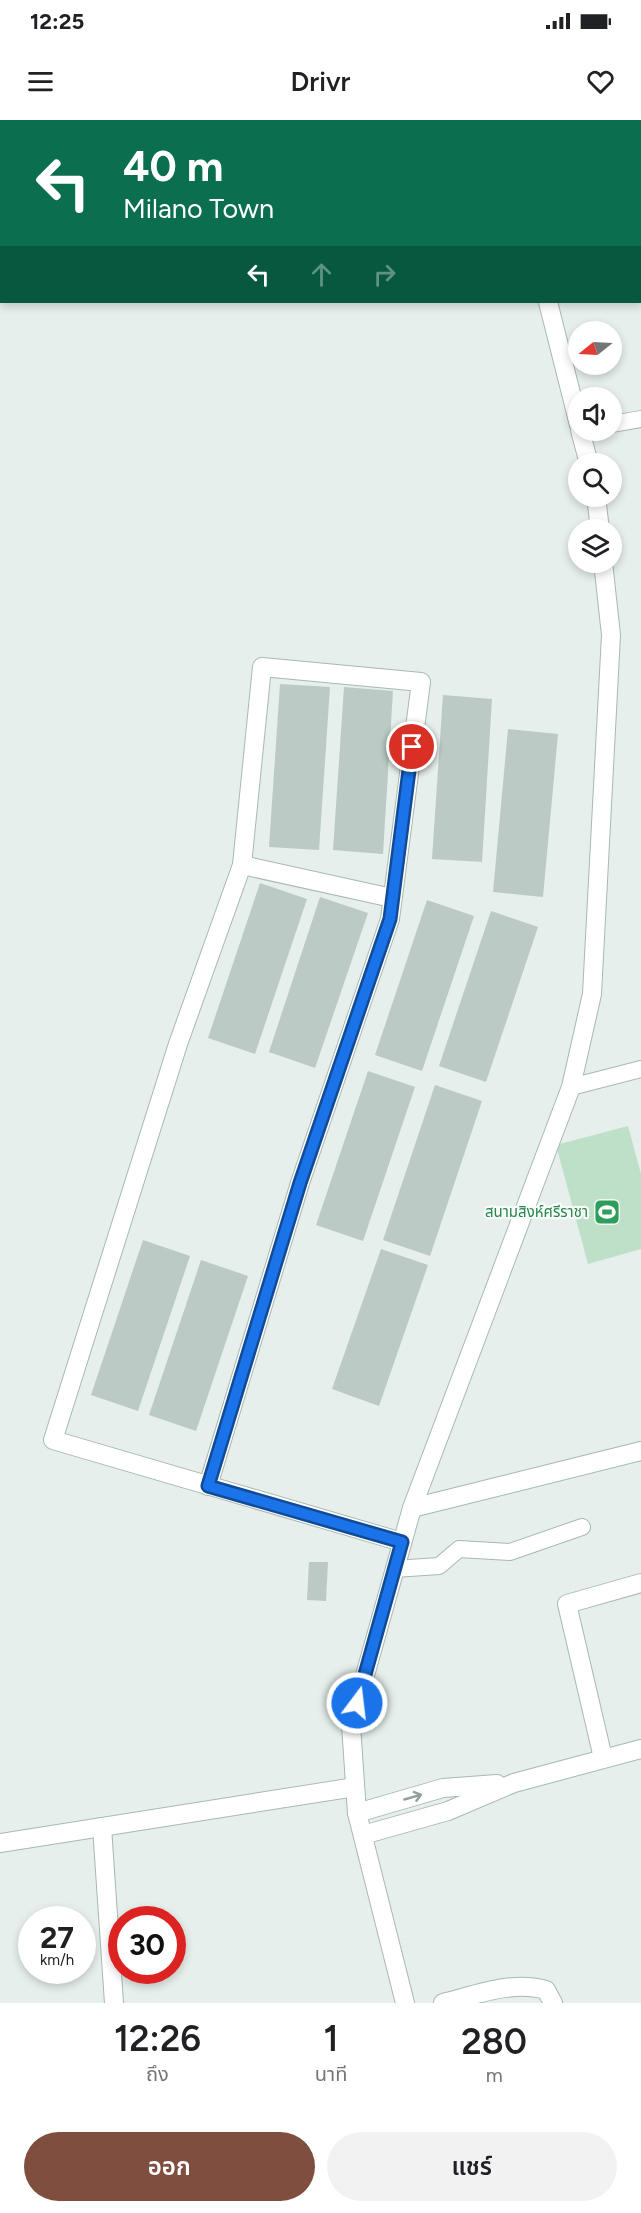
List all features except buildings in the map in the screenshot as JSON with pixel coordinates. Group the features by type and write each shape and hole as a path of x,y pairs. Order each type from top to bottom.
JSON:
{"street":[{"path":"548,303 569,387"},
{"path":"405,2003 357,1813 351,1725 412,1508 571,1088 592,994 611,635 604,573"},
{"path":"208,1486 300,1183 390,919 421,682 262,667 242,865 178,1044 53,1440 208,1486 402,1542"},
{"path":"242,865 392,898"},
{"path":"412,1508 641,1451"},
{"path":"603,1758 567,1604 641,1583"},
{"path":"363,1835 448,1810 514,1783 641,1749"},
{"path":"357,1813 443,1788 514,1783"},
{"path":"0,1843 356,1787"},
{"path":"102,1827 114,2003"},
{"path":"443,2003 530,1985 546,1990 553,2003"}],"lane":[{"path":"622,422 641,419"},
{"path":"571,1088 641,1069"},
{"path":"394,1569 439,1566 459,1549 510,1552 582,1527"}],"green space":[{"name":"สนามสิงห์ศรีราชา","path":"628,1126 641,1174 641,1249 588,1264 556,1145"}],"place":[{"name":"สนามสิงห์ศรีราชา","path":"607,1212"}],"route":[{"path":"357,1703 402,1542 208,1486 300,1183 390,919 412,747"}]}
